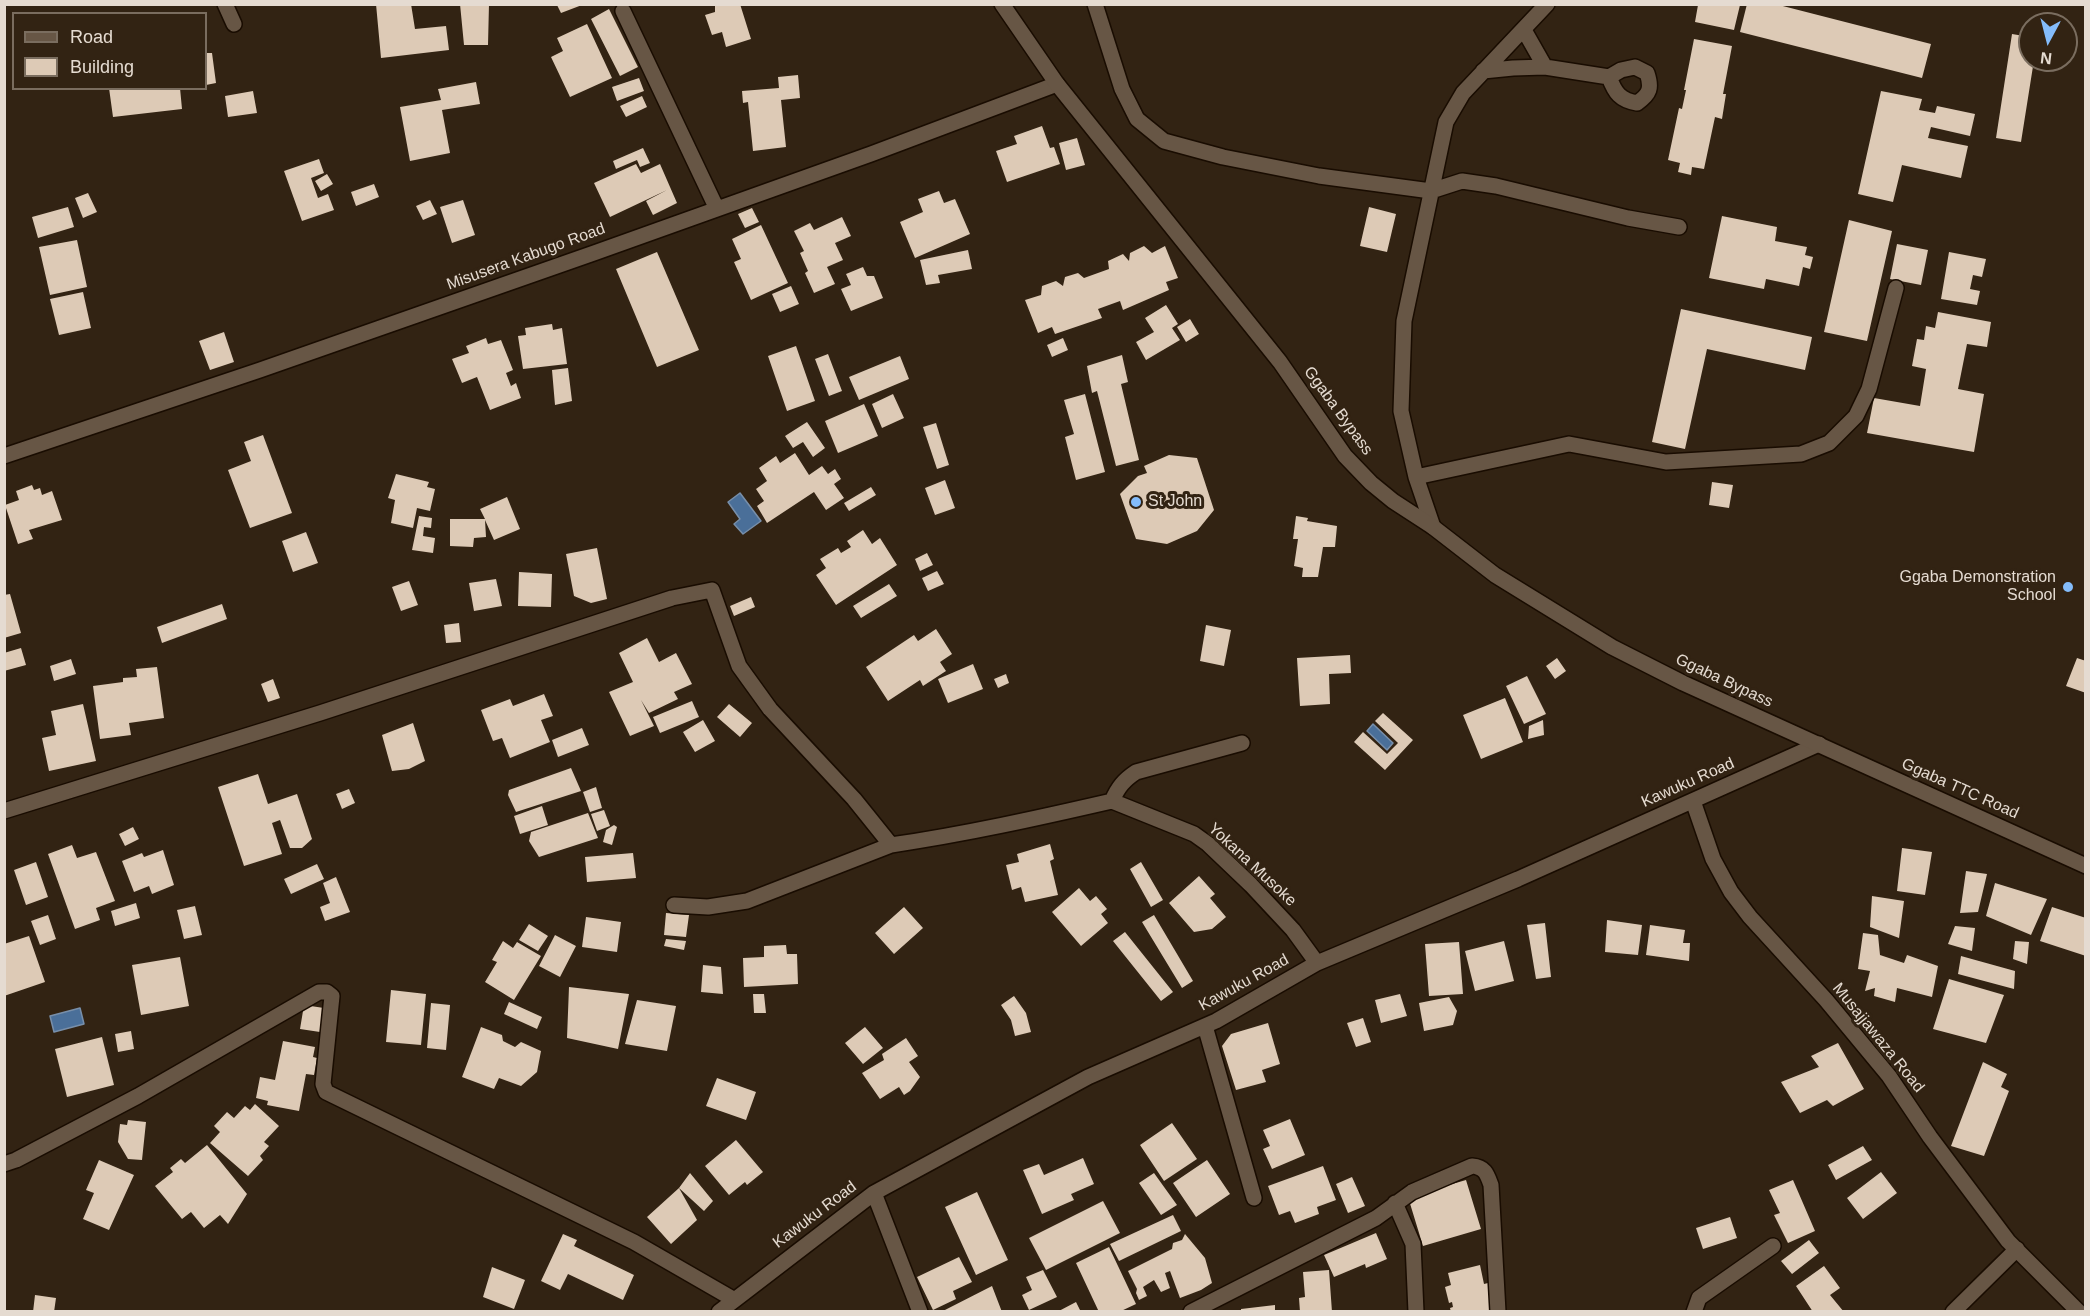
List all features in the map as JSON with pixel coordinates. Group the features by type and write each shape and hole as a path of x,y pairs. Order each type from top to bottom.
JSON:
{"street":[{"path":"225,4 234,24"},
{"name":"Ggaba Bypass","path":"1002,4 1057,84 1280,362 1345,456 1371,483 1495,575 1612,647 1683,683 1819,744"},
{"path":"1095,4 1122,89 1137,119 1164,141 1223,157 1319,176 1431,191 1462,181 1496,186 1628,218 1679,227"},
{"path":"1433,527 1416,477 1401,411 1404,321 1446,122 1463,93 1547,4"},
{"path":"623,11 717,207"},
{"path":"1524,30 1545,67"},
{"path":"1483,71 1545,67 1609,77"},
{"name":"Misusera Kabugo Road","path":"4,456 260,370 871,154 1057,84"},
{"path":"1416,477 1569,444 1666,462 1801,454 1829,443 1856,416 1869,389 1896,288"},
{"path":"4,811 332,710 672,598 712,590 739,666 770,709 854,800 891,845"},
{"path":"674,905 708,907 747,901 891,845 1013,824 1112,801 1119,786 1136,772 1242,744"},
{"name":"Kawuku Road","path":"719,1311 874,1193 1088,1077 1216,1021 1317,963 1518,879 1819,744"},
{"name":"Ggaba TTC Road","path":"1819,744 2085,866"},
{"name":"Yokana Musoke","path":"1112,801 1194,834 1208,844 1293,930 1317,963"},
{"name":"Musajjawaza Road","path":"1693,801 1713,860 1731,892 1750,917 1826,1000 1889,1076 1930,1137 2008,1241 2079,1311"},
{"path":"4,1164 16,1160 138,1096 319,992 327,992 332,996 323,1084 326,1092 634,1242 733,1299"},
{"path":"1204,1026 1254,1198"},
{"path":"1191,1311 1376,1218 1395,1203 1432,1182 1472,1166 1486,1171 1491,1185 1498,1311"},
{"path":"874,1193 920,1311"},
{"path":"1395,1203 1413,1244 1416,1311"},
{"path":"1694,1311 1699,1298 1773,1246"},
{"path":"1953,1311 2017,1248"}],"water":[{"path":"740,493 761,521 743,534 734,524 740,519 728,502"},
{"path":"1373,724 1393,743 1387,750 1367,731"},
{"path":"80,1008 84,1024 54,1032 50,1016"}],"building":[{"path":"376,4 411,4 415,29 446,26 449,50 381,58"},
{"path":"460,4 489,4 488,45 464,45"},
{"path":"715,4 740,4 751,39 726,47 722,32 712,35 705,15 715,12"},
{"path":"1747,4 1775,4 1931,44 1922,78 1740,32"},
{"path":"557,5 582,5 561,13"},
{"path":"1698,5 1740,5 1734,30 1695,22"},
{"path":"609,9 638,67 620,76 591,19"},
{"path":"587,24 612,78 570,97 551,57 563,51 557,38"},
{"path":"2012,34 2018,35 2018,72 2032,72 2021,142 1996,138"},
{"path":"1694,39 1732,46 1723,94 1726,94 1722,119 1715,117 1704,169 1692,167 1691,175 1678,172 1680,163 1668,160 1679,108 1682,109"},
{"path":"207,53 212,53 216,83 207,85"},
{"path":"798,75 800,98 781,100 786,147 753,151 748,102 743,103 742,91 779,88 778,77"},
{"path":"639,78 644,91 617,101 612,87"},
{"path":"476,82 480,104 442,110 450,153 410,161 400,107 441,100 438,89"},
{"path":"109,90 180,90 182,109 113,117"},
{"path":"253,91 257,113 228,117 225,96"},
{"path":"1881,91 1922,99 1919,110 1935,113 1937,106 1975,114 1970,136 1931,127 1928,138 1968,146 1961,178 1902,165 1893,202 1858,194"},
{"path":"642,96 647,107 626,117 620,106"},
{"path":"1042,126 1050,148 1054,147 1060,164 1007,182 996,151 1017,144 1014,136"},
{"path":"1077,138 1085,165 1066,170 1059,143"},
{"path":"643,148 650,163 640,167 637,160 616,169 613,161"},
{"path":"319,159 324,173 311,178 318,198 328,194 334,210 302,221 284,171"},
{"path":"636,164 641,173 660,164 677,203 653,215 646,201 667,190 610,217 594,183"},
{"path":"327,174 333,184 321,191 315,181"},
{"path":"374,184 379,197 356,206 351,192"},
{"path":"939,191 944,203 955,199 970,234 915,258 900,222 923,212 918,199"},
{"path":"88,193 97,212 83,218 75,198"},
{"path":"430,200 437,214 423,220 416,206"},
{"path":"463,200 475,235 452,243 440,207"},
{"path":"68,207 74,227 38,238 32,217"},
{"path":"1369,207 1396,214 1387,252 1360,246"},
{"path":"752,208 759,222 745,228 738,214"},
{"path":"1722,216 1777,227 1775,241 1807,247 1805,255 1813,257 1810,269 1803,267 1799,286 1766,279 1764,289 1709,278"},
{"path":"842,217 851,236 835,243 843,260 827,267 835,284 814,293 805,273 808,271 800,253 804,251 794,231 810,223 814,230"},
{"path":"1849,220 1892,231 1867,341 1824,332"},
{"path":"761,225 788,283 751,300 734,262 741,259 732,239"},
{"path":"77,240 87,287 50,295 39,247"},
{"path":"1897,244 1928,250 1921,285 1890,279"},
{"path":"1144,246 1152,253 1165,246 1178,278 1166,282 1169,290 1123,310 1120,301 1098,309 1102,318 1055,334 1052,327 1038,333 1025,300 1041,295 1042,286 1056,281 1063,286 1065,277 1078,273 1084,278 1109,269 1108,261 1123,254 1129,261 1130,253"},
{"path":"968,250 972,269 938,275 940,283 926,285 920,260"},
{"path":"657,252 699,350 657,367 616,269"},
{"path":"1949,252 1986,259 1982,277 1973,275 1970,289 1980,291 1977,305 1941,299"},
{"path":"863,267 867,276 874,276 883,298 851,311 841,289 851,285 846,274"},
{"path":"791,286 799,304 780,312 772,294"},
{"path":"83,292 91,328 59,335 50,299"},
{"path":"1166,305 1178,324 1172,328 1180,340 1146,360 1136,342 1154,332 1145,318"},
{"path":"1681,309 1812,337 1805,370 1707,349 1685,449 1652,442"},
{"path":"1938,312 1991,322 1987,347 1967,344 1958,389 1984,394 1974,452 1867,433 1874,398 1920,406 1926,369 1912,366 1917,339 1924,340 1926,326 1935,328"},
{"path":"1190,319 1199,334 1186,342 1177,327"},
{"path":"552,324 553,330 562,328 567,364 523,369 518,336 526,335 525,328"},
{"path":"224,332 234,362 210,370 199,341"},
{"path":"486,338 488,344 501,340 513,370 506,373 511,386 516,383 521,398 490,410 477,377 462,383 452,359 469,353 466,346"},
{"path":"1063,338 1068,350 1052,357 1047,345"},
{"path":"796,346 815,401 787,411 768,356"},
{"path":"828,354 842,391 829,396 815,359"},
{"path":"1122,355 1128,382 1121,384 1139,460 1116,466 1097,391 1092,393 1087,366"},
{"path":"900,356 909,379 859,400 849,377"},
{"path":"568,368 572,401 555,405 552,370"},
{"path":"893,394 904,418 882,428 872,404"},
{"path":"1085,394 1105,472 1076,480 1065,437 1074,434 1064,400"},
{"path":"864,404 878,436 838,453 825,421"},
{"path":"807,422 825,448 813,457 803,442 793,448 785,436"},
{"path":"936,423 949,465 937,469 923,427"},
{"path":"263,435 292,513 250,528 228,470 251,461 244,442"},
{"path":"795,453 809,475 822,466 828,474 835,469 841,479 834,484 844,498 826,510 814,492 767,523 757,506 764,501 756,489 767,481 759,468 776,456 780,463"},
{"path":"1169,455 1197,458 1214,510 1197,531 1167,544 1136,539 1120,494 1138,476 1147,473 1144,466"},
{"path":"396,474 429,482 427,487 435,489 430,511 417,508 413,528 391,523 395,500 388,498"},
{"path":"945,480 955,508 935,515 925,488"},
{"path":"1712,482 1733,485 1729,508 1709,505"},
{"path":"32,485 34,490 40,488 42,495 52,491 62,520 29,530 33,539 18,544 5,505 19,500 16,491"},
{"path":"871,487 876,495 849,511 844,503"},
{"path":"507,497 520,529 494,540 485,520 486,537 474,538 473,547 450,546 450,519 485,519 480,509"},
{"path":"419,516 432,518 431,528 424,527 423,536 435,538 433,553 412,550"},
{"path":"1296,516 1308,518 1307,521 1337,526 1335,547 1323,547 1318,577 1302,577 1303,568 1294,566 1298,539 1293,539"},
{"path":"863,530 872,544 880,538 897,565 836,605 816,575 826,568 820,559 838,548 841,553 851,547 847,541"},
{"path":"306,532 318,563 293,572 282,541"},
{"path":"597,548 607,599 591,603 574,596 566,554"},
{"path":"927,553 933,565 920,571 915,559"},
{"path":"937,571 944,584 928,591 922,578"},
{"path":"519,572 552,574 551,607 518,606"},
{"path":"496,579 502,606 474,611 469,583"},
{"path":"409,581 418,605 401,611 392,587"},
{"path":"889,584 897,596 861,618 853,606"},
{"path":"10,594 21,633 4,638 4,595"},
{"path":"751,597 755,607 734,616 730,606"},
{"path":"222,604 227,619 162,643 157,627"},
{"path":"459,623 461,642 446,643 444,625"},
{"path":"1206,625 1231,630 1224,666 1200,661"},
{"path":"936,629 952,654 940,662 946,671 923,686 920,680 888,701 866,667 914,635 918,641"},
{"path":"647,638 659,662 676,653 692,684 674,692 678,699 649,713 641,700 654,726 630,736 609,692 633,682 619,653"},
{"path":"21,648 26,665 4,671 4,653"},
{"path":"1350,655 1351,673 1329,674 1330,704 1300,706 1297,658"},
{"path":"1557,658 1566,671 1555,679 1546,666"},
{"path":"2077,658 2086,661 2086,693 2066,686"},
{"path":"71,659 76,674 54,681 50,666"},
{"path":"973,664 983,689 948,703 938,679"},
{"path":"157,667 164,718 129,723 131,735 100,739 93,686 123,682 123,678 137,677 136,669"},
{"path":"1006,674 1009,683 998,688 994,679"},
{"path":"1527,676 1546,714 1524,724 1506,686"},
{"path":"273,679 280,698 268,702 261,684"},
{"path":"544,694 553,716 541,720 550,742 510,758 502,738 493,741 481,710 510,699 513,706"},
{"path":"1505,698 1523,742 1481,759 1463,715"},
{"path":"692,701 699,717 660,733 653,717"},
{"path":"83,704 96,761 49,771 42,738 56,735 51,711"},
{"path":"729,704 752,723 740,737 717,717"},
{"path":"1383,713 1413,740 1385,770 1354,742 1363,732 1387,754 1398,743 1375,721"},
{"path":"703,720 715,741 695,752 683,732"},
{"path":"1543,720 1544,735 1528,739 1529,726"},
{"path":"413,723 425,761 409,769 392,771 382,735"},
{"path":"582,728 589,745 558,757 552,740"},
{"path":"571,768 581,791 516,812 508,795 509,790"},
{"path":"258,774 268,804 297,794 312,839 302,848 290,848 280,820 272,823 282,854 244,866 218,787"},
{"path":"596,787 602,808 590,812 583,792"},
{"path":"349,789 355,803 342,809 336,794"},
{"path":"542,806 548,825 520,834 514,816"},
{"path":"604,810 610,826 597,831 591,814"},
{"path":"588,813 598,838 539,857 529,841 531,832"},
{"path":"614,825 617,827 612,845 603,842 606,830"},
{"path":"133,827 139,839 125,846 119,834"},
{"path":"1050,844 1054,859 1050,861 1058,895 1025,902 1021,887 1012,890 1006,865 1019,862 1017,854"},
{"path":"72,845 77,858 96,852 115,901 96,908 100,920 75,929 48,854"},
{"path":"1902,848 1932,852 1925,895 1897,891"},
{"path":"163,850 174,885 152,894 149,886 134,892 122,861 142,853 144,857"},
{"path":"633,853 636,878 587,882 585,857"},
{"path":"36,862 48,897 26,905 14,870"},
{"path":"1141,862 1163,900 1151,907 1130,869"},
{"path":"317,864 324,879 291,894 284,879"},
{"path":"1966,871 1987,874 1978,912 1960,913"},
{"path":"1199,876 1215,894 1210,898 1226,917 1212,929 1194,932 1169,903"},
{"path":"336,877 350,912 325,921 320,907 330,903 323,883"},
{"path":"1995,883 2047,899 2031,935 1986,916"},
{"path":"1079,888 1090,901 1096,896 1107,909 1101,914 1108,923 1081,946 1052,912"},
{"path":"1872,896 1904,901 1899,938 1870,927"},
{"path":"136,903 140,918 115,926 111,911"},
{"path":"195,906 202,935 184,939 177,910"},
{"path":"904,907 923,928 894,954 875,933"},
{"path":"2052,907 2086,918 2086,956 2040,941"},
{"path":"666,913 689,915 686,937 664,935"},
{"path":"48,915 56,939 40,945 31,921"},
{"path":"1154,915 1193,981 1182,988 1142,922"},
{"path":"586,917 621,922 617,952 582,947"},
{"path":"1607,920 1642,925 1638,955 1605,952"},
{"path":"1545,923 1551,977 1536,979 1527,925"},
{"path":"529,924 548,936 538,951 519,940"},
{"path":"1650,925 1685,930 1683,943 1690,943 1689,961 1646,955"},
{"path":"1955,926 1975,928 1972,951 1948,944"},
{"path":"1125,932 1173,992 1161,1001 1113,941"},
{"path":"1863,933 1878,935 1880,955 1904,963 1907,955 1938,966 1932,997 1897,988 1895,1002 1874,996 1875,988 1865,991 1870,971 1858,969"},
{"path":"555,935 576,946 560,977 539,966"},
{"path":"29,936 45,982 4,996 4,944"},
{"path":"666,939 686,941 684,950 664,946"},
{"path":"503,941 513,948 517,942 541,956 514,1000 485,982 497,962 492,960"},
{"path":"1504,941 1514,981 1475,991 1465,951"},
{"path":"2015,941 2029,942 2027,964 2013,959"},
{"path":"1459,942 1463,994 1429,996 1425,944"},
{"path":"786,945 787,954 797,954 798,984 744,987 743,958 764,957 764,946"},
{"path":"1961,956 2015,971 2014,989 1958,974"},
{"path":"180,957 189,1006 141,1015 132,965"},
{"path":"703,965 721,967 723,994 701,992"},
{"path":"1949,979 2004,995 1986,1043 1933,1029"},
{"path":"569,987 629,994 618,1049 567,1038"},
{"path":"391,990 426,994 421,1045 386,1042"},
{"path":"753,994 764,994 766,1013 754,1013"},
{"path":"1400,994 1407,1016 1381,1023 1375,1000"},
{"path":"1014,996 1026,1013 1031,1032 1015,1036 1011,1020 1001,1005"},
{"path":"1449,997 1457,1011 1453,1025 1424,1031 1419,1003"},
{"path":"637,1000 676,1006 667,1051 625,1044"},
{"path":"509,1002 542,1017 537,1029 504,1014"},
{"path":"431,1003 450,1005 446,1050 427,1048"},
{"path":"304,1005 324,1008 320,1032 300,1029"},
{"path":"1363,1018 1371,1042 1356,1047 1347,1023"},
{"path":"1268,1023 1280,1064 1262,1070 1266,1082 1236,1090 1222,1046 1231,1034"},
{"path":"481,1027 502,1035 503,1041 515,1047 521,1042 541,1051 537,1072 521,1086 499,1078 494,1089 462,1077"},
{"path":"865,1027 883,1048 863,1064 845,1043"},
{"path":"131,1031 134,1049 118,1052 115,1034"},
{"path":"102,1037 114,1085 67,1097 55,1049"},
{"path":"906,1038 918,1056 909,1062 920,1077 910,1091 904,1095 899,1087 880,1099 862,1073 884,1060 882,1054"},
{"path":"283,1041 315,1047 313,1057 317,1058 314,1075 306,1074 299,1111 267,1105 268,1101 256,1098 260,1077 275,1080"},
{"path":"1838,1043 1864,1089 1833,1106 1827,1100 1800,1113 1781,1082 1819,1067 1811,1056"},
{"path":"1983,1062 2007,1074 2001,1087 2009,1091 1984,1156 1951,1146"},
{"path":"717,1078 756,1092 746,1120 706,1106"},
{"path":"255,1104 279,1126 264,1142 269,1146 260,1156 263,1160 248,1176 210,1143 220,1132 214,1126 227,1112 234,1118 245,1106 250,1110"},
{"path":"1290,1119 1305,1155 1272,1169 1263,1149 1270,1146 1263,1130"},
{"path":"128,1120 146,1122 142,1160 128,1159 118,1142 120,1124 127,1125"},
{"path":"1172,1123 1197,1159 1164,1181 1140,1145"},
{"path":"736,1140 763,1172 747,1185 745,1182 729,1195 705,1166"},
{"path":"207,1145 247,1194 228,1224 220,1215 204,1228 191,1212 182,1219 155,1186 173,1172 170,1168 181,1159 185,1163"},
{"path":"1863,1146 1872,1160 1836,1180 1828,1165"},
{"path":"1083,1158 1094,1184 1071,1194 1074,1200 1042,1214 1023,1170 1039,1164 1044,1175"},
{"path":"99,1160 134,1175 109,1230 83,1219 94,1193 86,1190"},
{"path":"1207,1160 1230,1194 1196,1217 1173,1183"},
{"path":"1323,1166 1336,1200 1317,1207 1319,1214 1295,1223 1290,1211 1279,1215 1268,1186"},
{"path":"1881,1172 1897,1193 1863,1219 1847,1198"},
{"path":"690,1173 713,1201 704,1211 679,1188"},
{"path":"1154,1173 1177,1205 1161,1215 1139,1183"},
{"path":"1352,1177 1365,1206 1348,1213 1336,1184"},
{"path":"1466,1180 1481,1229 1423,1246 1408,1197"},
{"path":"1793,1180 1815,1231 1788,1243 1774,1215 1780,1213 1769,1190"},
{"path":"679,1188 697,1220 671,1244 647,1217"},
{"path":"977,1192 1008,1260 976,1275 945,1207"},
{"path":"1103,1201 1120,1233 1046,1270 1029,1238"},
{"path":"1173,1215 1181,1231 1119,1261 1110,1244"},
{"path":"1730,1217 1737,1238 1703,1249 1696,1228"},
{"path":"1376,1233 1387,1259 1366,1268 1365,1264 1334,1277 1324,1255"},
{"path":"563,1234 577,1240 574,1246 634,1275 623,1300 568,1274 560,1290 541,1281"},
{"path":"1185,1234 1205,1258 1212,1283 1180,1298 1170,1271 1165,1273 1170,1288 1161,1292 1154,1280 1143,1287 1147,1296 1139,1300 1137,1289 1128,1271 1172,1249 1173,1243 1182,1240"},
{"path":"1809,1240 1819,1253 1792,1274 1781,1261"},
{"path":"1109,1247 1136,1304 1119,1312 1099,1312 1076,1263"},
{"path":"959,1257 972,1282 953,1291 956,1299 933,1310 917,1277"},
{"path":"1480,1265 1484,1284 1488,1283 1494,1305 1490,1306 1491,1312 1451,1312 1452,1302 1449,1303 1445,1287 1451,1285 1448,1273"},
{"path":"1824,1266 1840,1288 1830,1295 1844,1312 1813,1312 1796,1286"},
{"path":"492,1267 525,1280 514,1309 483,1297"},
{"path":"1043,1270 1057,1297 1029,1310 1022,1295 1032,1290 1026,1277"},
{"path":"1329,1270 1332,1312 1300,1312 1299,1298 1305,1297 1303,1272"},
{"path":"992,1286 1002,1312 941,1312"},
{"path":"35,1295 56,1298 54,1312 33,1312"},
{"path":"1076,1302 1081,1312 1057,1312"},
{"path":"1275,1305 1275,1312 1241,1312 1241,1309"}],"place":[{"name":"St John","path":"1136,502"},
{"name":"Ggaba Demonstration School","path":"2068,587"}]}
